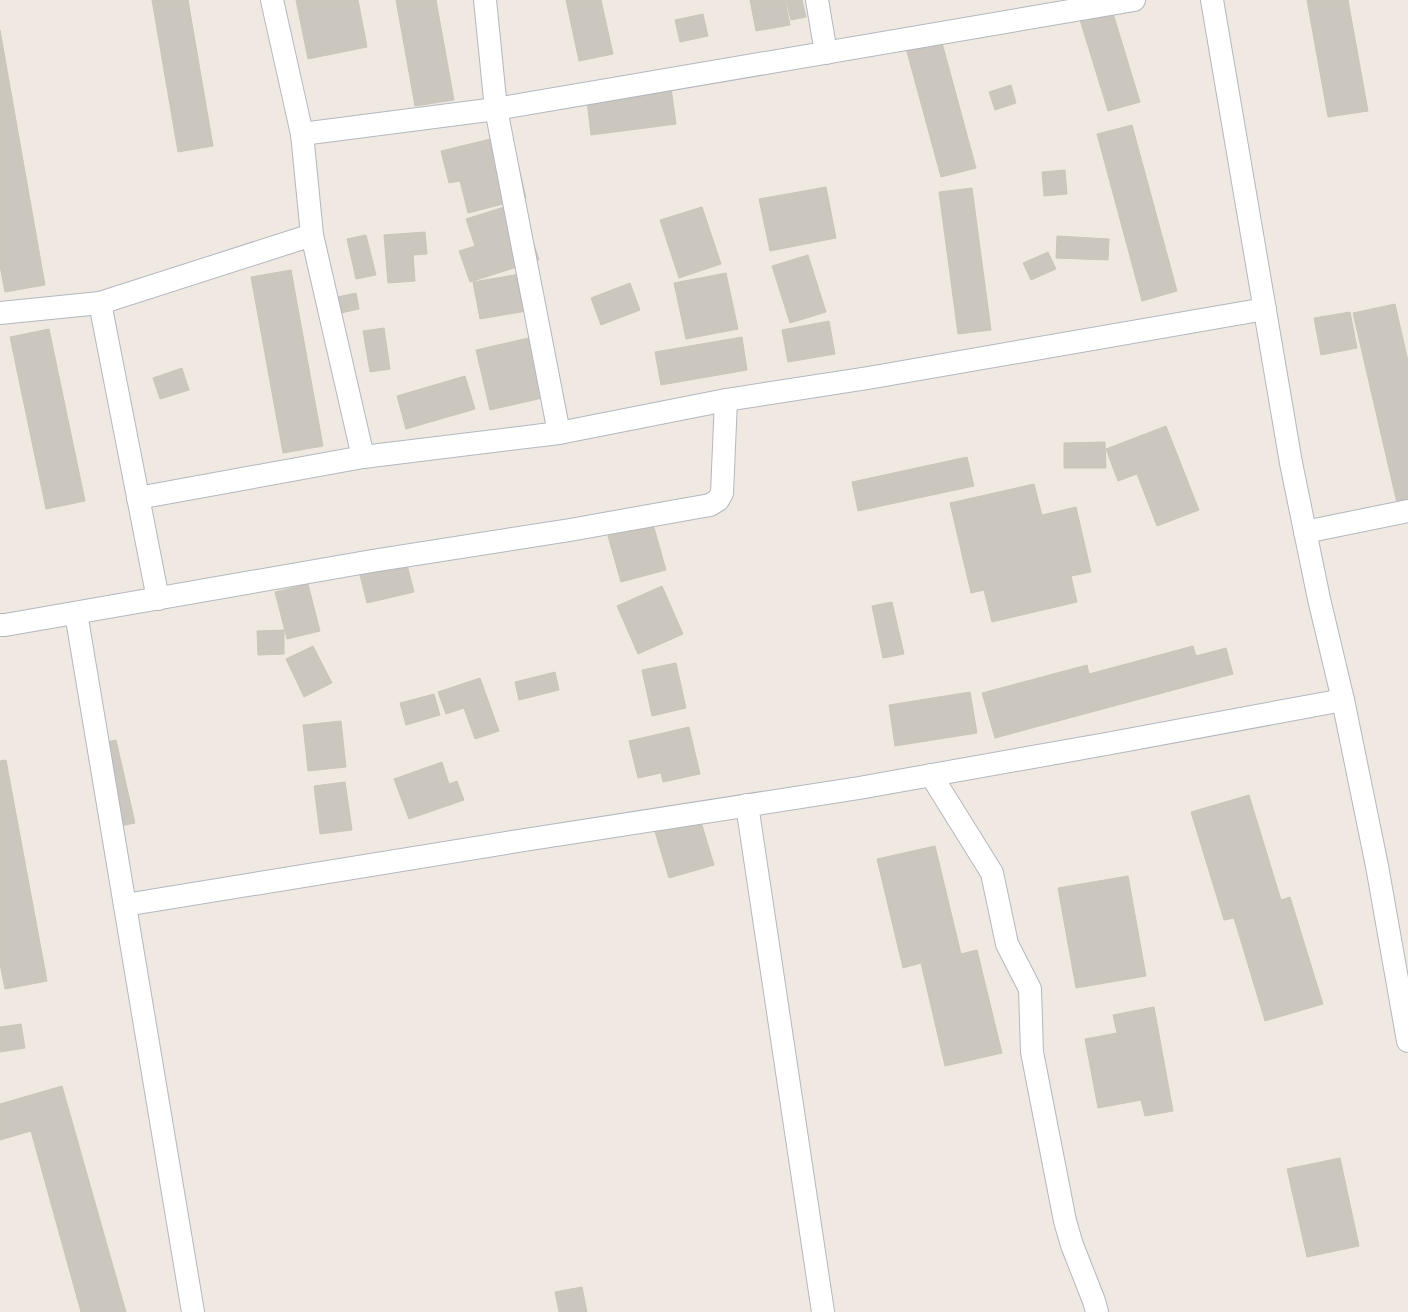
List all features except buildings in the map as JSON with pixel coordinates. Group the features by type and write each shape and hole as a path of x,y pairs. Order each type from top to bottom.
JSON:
{"street":[{"path":"272,0 302,134 312,235 363,457"},
{"path":"485,0 496,109 559,433"},
{"path":"817,0 826,52"},
{"path":"302,134 496,109 1134,0"},
{"path":"1212,0 1291,463 1319,600 1344,700 1377,866 1408,1041"},
{"path":"0,313 100,303 312,235"},
{"path":"100,303 158,599"},
{"path":"138,498 363,457 559,433 726,400 868,378 1265,309"},
{"path":"0,625 380,560 570,530 710,505 718,500 722,493 726,400"},
{"path":"1305,532 1408,511"},
{"path":"76,613 193,1312"},
{"path":"125,905 931,775 1344,700"},
{"path":"931,775 992,873 1007,944 1030,989 1032,1052 1065,1221 1072,1245 1097,1312"},
{"path":"747,805 823,1312"}]}
